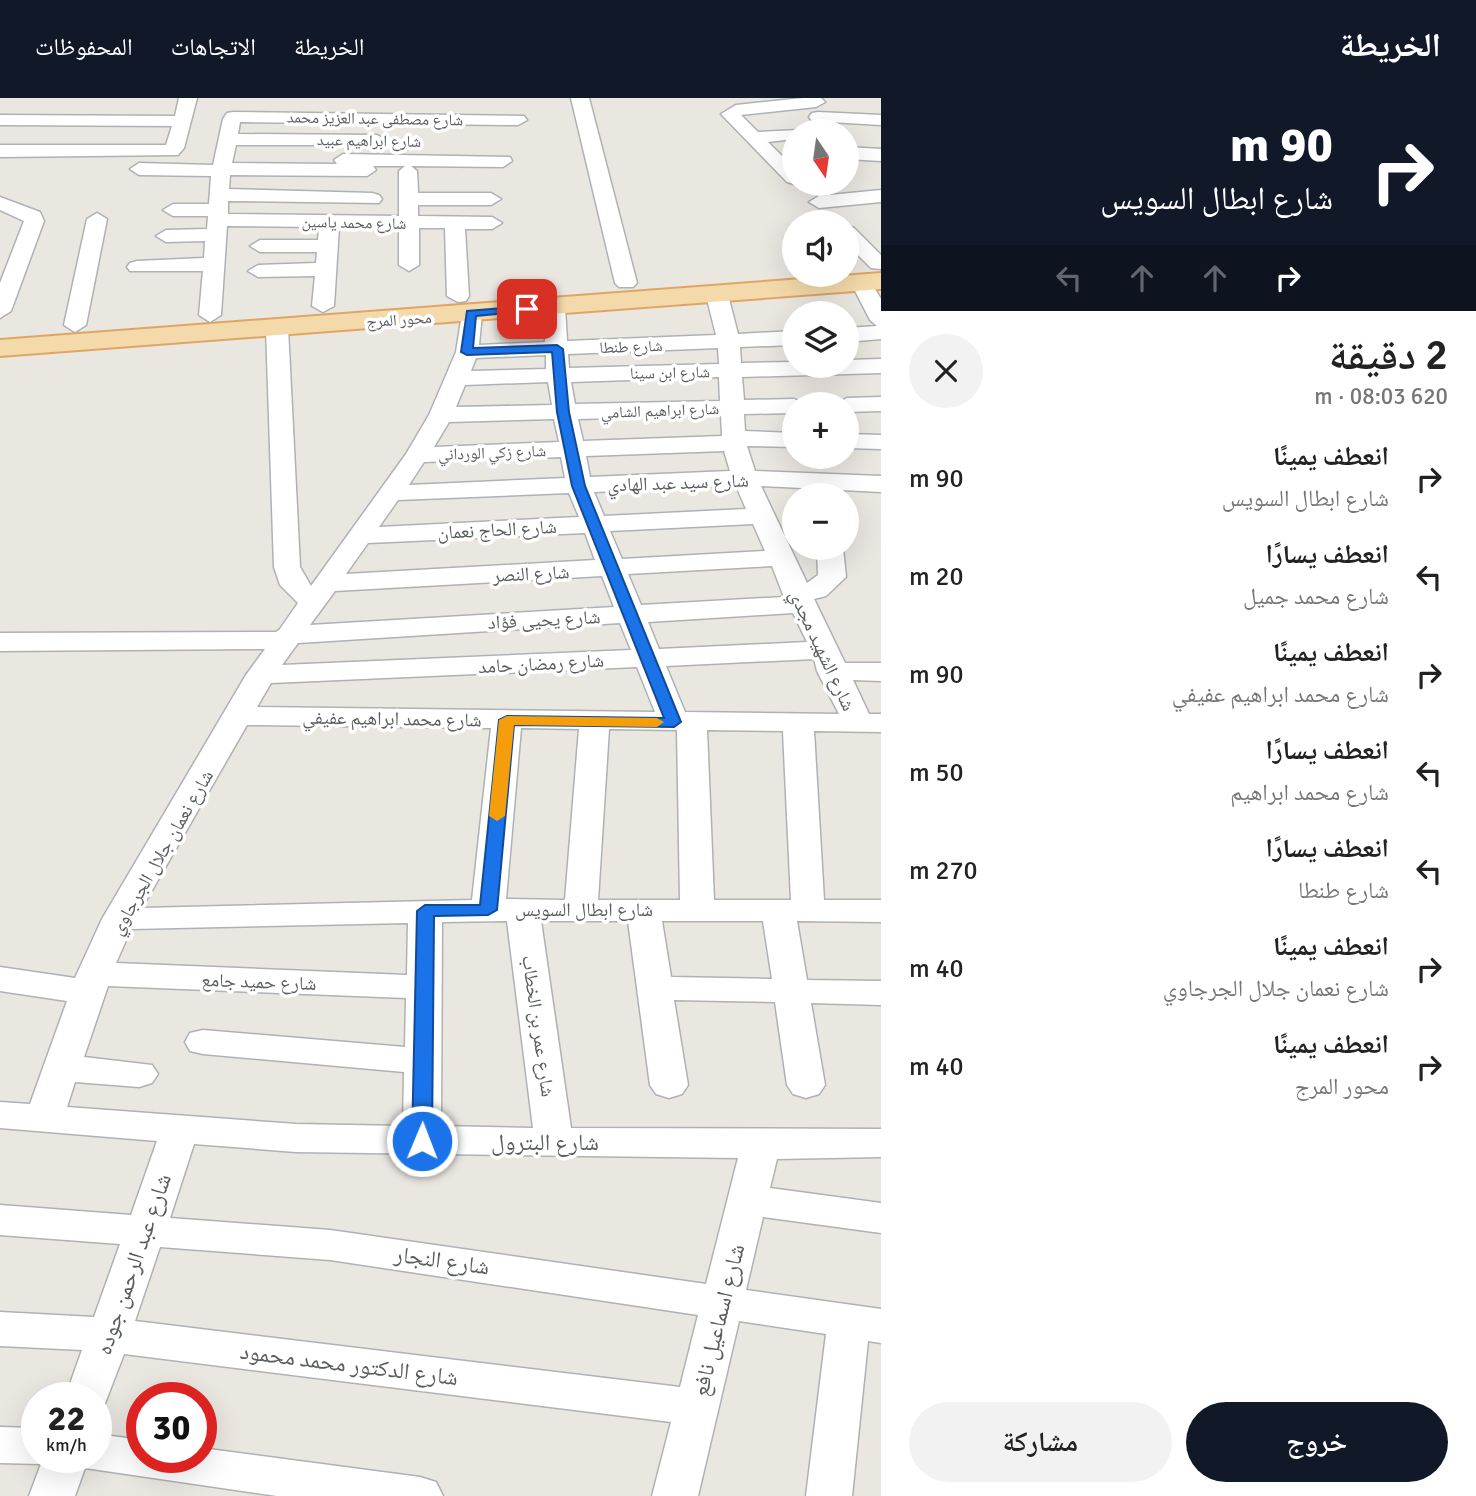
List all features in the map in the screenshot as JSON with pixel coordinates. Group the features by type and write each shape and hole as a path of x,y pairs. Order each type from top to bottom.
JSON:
{"main road":[{"name":"محور المرج","path":"0,348 278,328 626,283 782,272"},
{"name":"محور المرج","path":"0,331 323,306 554,307 717,295 870,272"}],"street":[{"path":"4,160 167,152 175,148 188,98"},
{"path":"4,160 223,159 497,167 518,120 523,98"},
{"path":"580,98 626,283"},
{"path":"210,315 223,159 235,107"},
{"name":"شارع مصطفى عبد العزيز محمد","path":"235,107 518,120"},
{"path":"782,166 730,114 731,111 816,112 880,109"},
{"path":"0,120 182,121"},
{"path":"859,134 881,135"},
{"path":"754,138 782,135"},
{"name":"شارع ابراهيم عبيد","path":"223,159 402,141"},
{"path":"770,154 782,154"},
{"path":"859,154 881,155"},
{"path":"223,159 334,178 439,171"},
{"path":"408,171 409,265"},
{"path":"813,196 827,210"},
{"path":"819,202 881,196"},
{"path":"173,210 217,215 372,199"},
{"path":"408,199 491,199"},
{"path":"0,203 33,216"},
{"path":"166,236 217,215"},
{"name":"شارع محمد ياسين","path":"217,215 330,222 492,223"},
{"path":"0,217 33,216"},
{"path":"0,311 4,285 15,250 33,216"},
{"path":"75,325 97,219"},
{"path":"323,306 330,222"},
{"name":"شارع نعمان جلال الجرجاوي","path":"44,1119 91,983 119,919 240,716 261,675 417,455 442,415 463,365 464,305 455,223"},
{"path":"0,237 15,250"},
{"path":"260,246 326,246"},
{"path":"859,253 870,272 881,320"},
{"path":"137,267 215,264"},
{"path":"258,271 326,269"},
{"name":"شارع الشهيد مجدي","path":"717,295 729,342 734,441 744,478 827,660 869,723"},
{"path":"554,307 563,412 579,486 648,658 683,722 697,909"},
{"path":"278,328 287,567 294,585 318,592"},
{"path":"859,333 881,332"},
{"name":"شارع طنطا","path":"557,362 729,342 782,339"},
{"name":"شارع ابن سينا","path":"463,365 557,362 730,371 881,366"},
{"path":"859,405 881,404"},
{"name":"شارع ابراهيم الشامي","path":"442,415 782,406"},
{"name":"شارع زكي الورداني","path":"417,455 782,440"},
{"path":"859,441 881,442"},
{"name":"شارع سيد عبد الهادي","path":"391,492 744,478 782,484"},
{"name":"شارع سيد عبد الهادي","path":"859,486 881,484"},
{"name":"شارع الحاج نعمان","path":"359,536 760,516"},
{"name":"شارع النصر","path":"318,592 780,558"},
{"path":"799,600 832,577 831,560"},
{"name":"شارع يحيى فؤاد","path":"0,642 286,638 799,600"},
{"name":"شارع رمضان حامد","path":"261,675 648,658 827,660 881,672"},
{"name":"شارع محمد ابراهيم عفيفي","path":"240,716 869,723"},
{"path":"488,910 507,720"},
{"path":"581,909 595,721"},
{"path":"798,723 791,991 806,1085"},
{"name":"شارع ابطال السويس","path":"119,919 523,909 881,911"},
{"name":"شارع عمر بن الخطاب","path":"523,909 554,1142"},
{"path":"642,909 668,1085"},
{"path":"422,1141 425,911"},
{"name":"شارع حميد جامع","path":"0,979 91,983 424,987"},
{"path":"655,988 881,993"},
{"path":"203,1042 423,1061"},
{"path":"62,1068 139,1074"},
{"name":"شارع البترول","path":"0,1115 296,1138 761,1145 881,1143"},
{"name":"شارع عبد الرحمن جوده","path":"92,1382 180,1130"},
{"name":"شارع اسماعيل نافع","path":"675,1496 761,1145"},
{"path":"747,1200 881,1218"},
{"name":"شارع النجار","path":"0,1220 330,1245 722,1300 865,1323"},
{"path":"829,1496 865,1323"},
{"name":"شارع الدكتور محمد محمود","path":"0,1329 108,1335 696,1407"},
{"path":"0,1445 21,1446"},
{"path":"112,1455 420,1496"},
{"path":"52,1496 60,1473"}],"slow traffic":[{"path":"497,816 507,720 657,722"}],"route":[{"path":"422,1141 425,911 488,910 507,720 674,722 579,486 563,412 557,349 467,352 471,313 527,309"}]}
